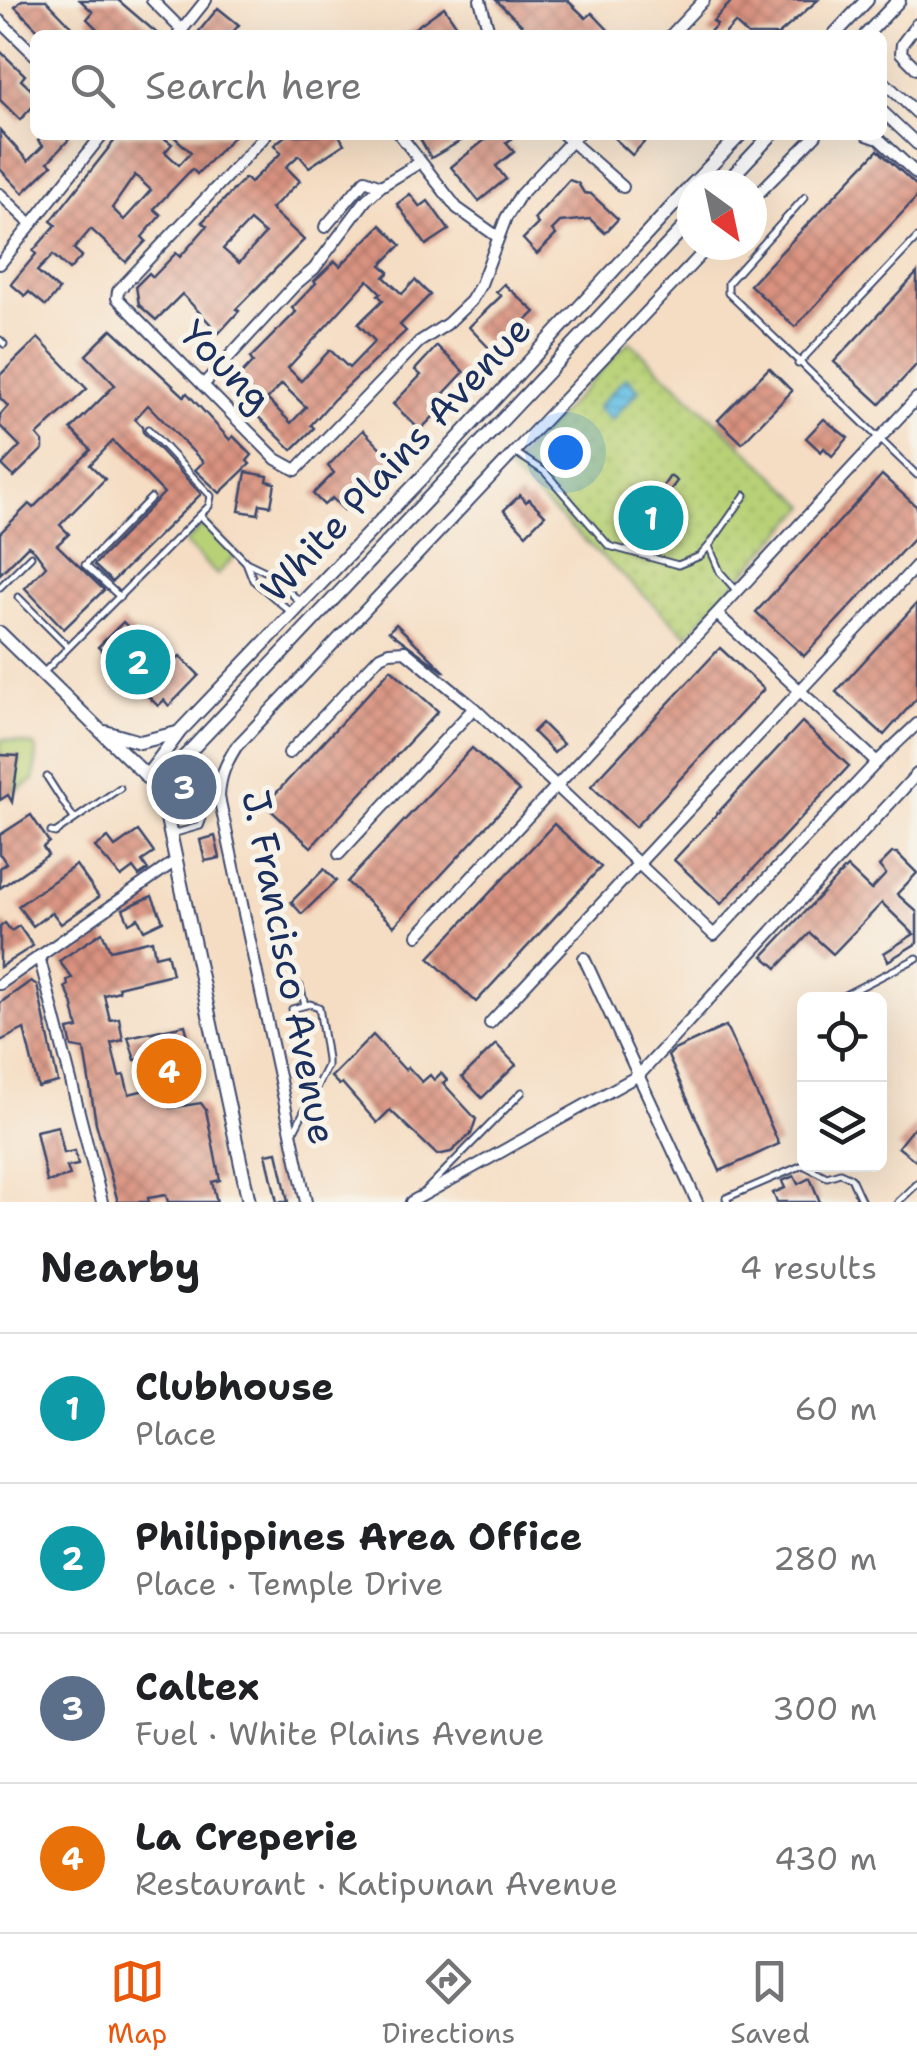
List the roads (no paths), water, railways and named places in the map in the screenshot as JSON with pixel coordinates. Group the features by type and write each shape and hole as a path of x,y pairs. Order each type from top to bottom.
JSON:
{"street":[{"path":"152,0 178,30"},
{"path":"182,30 206,0"},
{"path":"480,0 489,30"},
{"path":"676,30 700,5 686,0"},
{"path":"839,30 866,0"},
{"path":"871,30 899,0"},
{"path":"0,21 30,51"},
{"path":"917,24 902,44 901,53 917,69"},
{"path":"887,85 917,113"},
{"path":"887,116 917,144"},
{"path":"0,264 98,140"},
{"name":"Young","path":"261,140 118,290 117,298 276,459 296,470 419,342 447,324 470,301 481,284 498,238"},
{"path":"403,140 457,208 498,238 520,196 568,140"},
{"path":"574,140 623,187"},
{"name":"White Plains Avenue","path":"706,170 735,140"},
{"path":"738,170 767,140"},
{"path":"767,185 811,140"},
{"path":"881,140 917,174"},
{"path":"203,385 294,285 314,269 366,200 419,163"},
{"path":"325,227 365,180 381,186"},
{"path":"0,194 31,224"},
{"name":"White Plains Avenue","path":"152,781 180,732 677,201"},
{"name":"White Plains Avenue","path":"152,781 181,760 677,235"},
{"path":"513,452 696,260"},
{"path":"418,935 917,398"},
{"name":"J. Francisco Avenue","path":"306,1202 220,797 220,777 236,747 513,452"},
{"path":"431,468 445,482"},
{"path":"490,1023 917,565"},
{"path":"717,614 876,762"},
{"path":"0,632 152,781 169,834 249,1202"},
{"path":"289,753 380,656 405,651 474,708 714,935 876,762 917,724"},
{"path":"338,854 474,708"},
{"path":"94,726 112,736 140,742 180,732"},
{"path":"415,1200 639,1075 917,774"},
{"path":"0,984 174,862"},
{"path":"39,956 102,1202"},
{"path":"584,958 697,1202"}],"lane":[{"path":"805,197 727,288 798,364 917,476"},
{"path":"798,364 917,238"},
{"path":"42,674 209,506 211,496 148,430"},
{"path":"513,452 545,472 609,546 678,565 700,556 710,546 745,495"},
{"path":"120,598 85,565 152,498"},
{"path":"202,517 246,562 271,574 297,609"},
{"path":"710,546 720,572 738,592"},
{"path":"0,586 31,556"},
{"path":"246,562 253,580 297,609"},
{"path":"18,597 68,647"},
{"path":"169,834 200,826 202,821 194,782 181,760"},
{"path":"47,777 74,819"},
{"path":"51,832 120,788"},
{"path":"852,992 917,958"},
{"path":"300,986 306,1005"},
{"path":"292,1009 315,1004 322,1010 326,1066 292,1135"},
{"path":"415,1200 522,1092"},
{"path":"728,1202 726,1198 803,1164 828,1177 840,1173 851,1178 862,1202"},
{"path":"898,1202 917,1184"}],"water":[{"path":"626,377 639,390 611,420 597,408"}],"place":[{"name":"Clubhouse","path":"651,518"},
{"name":"Philippines Area Office","path":"138,662"},
{"name":"Caltex","path":"184,787"},
{"name":"La Creperie","path":"169,1071"}]}
